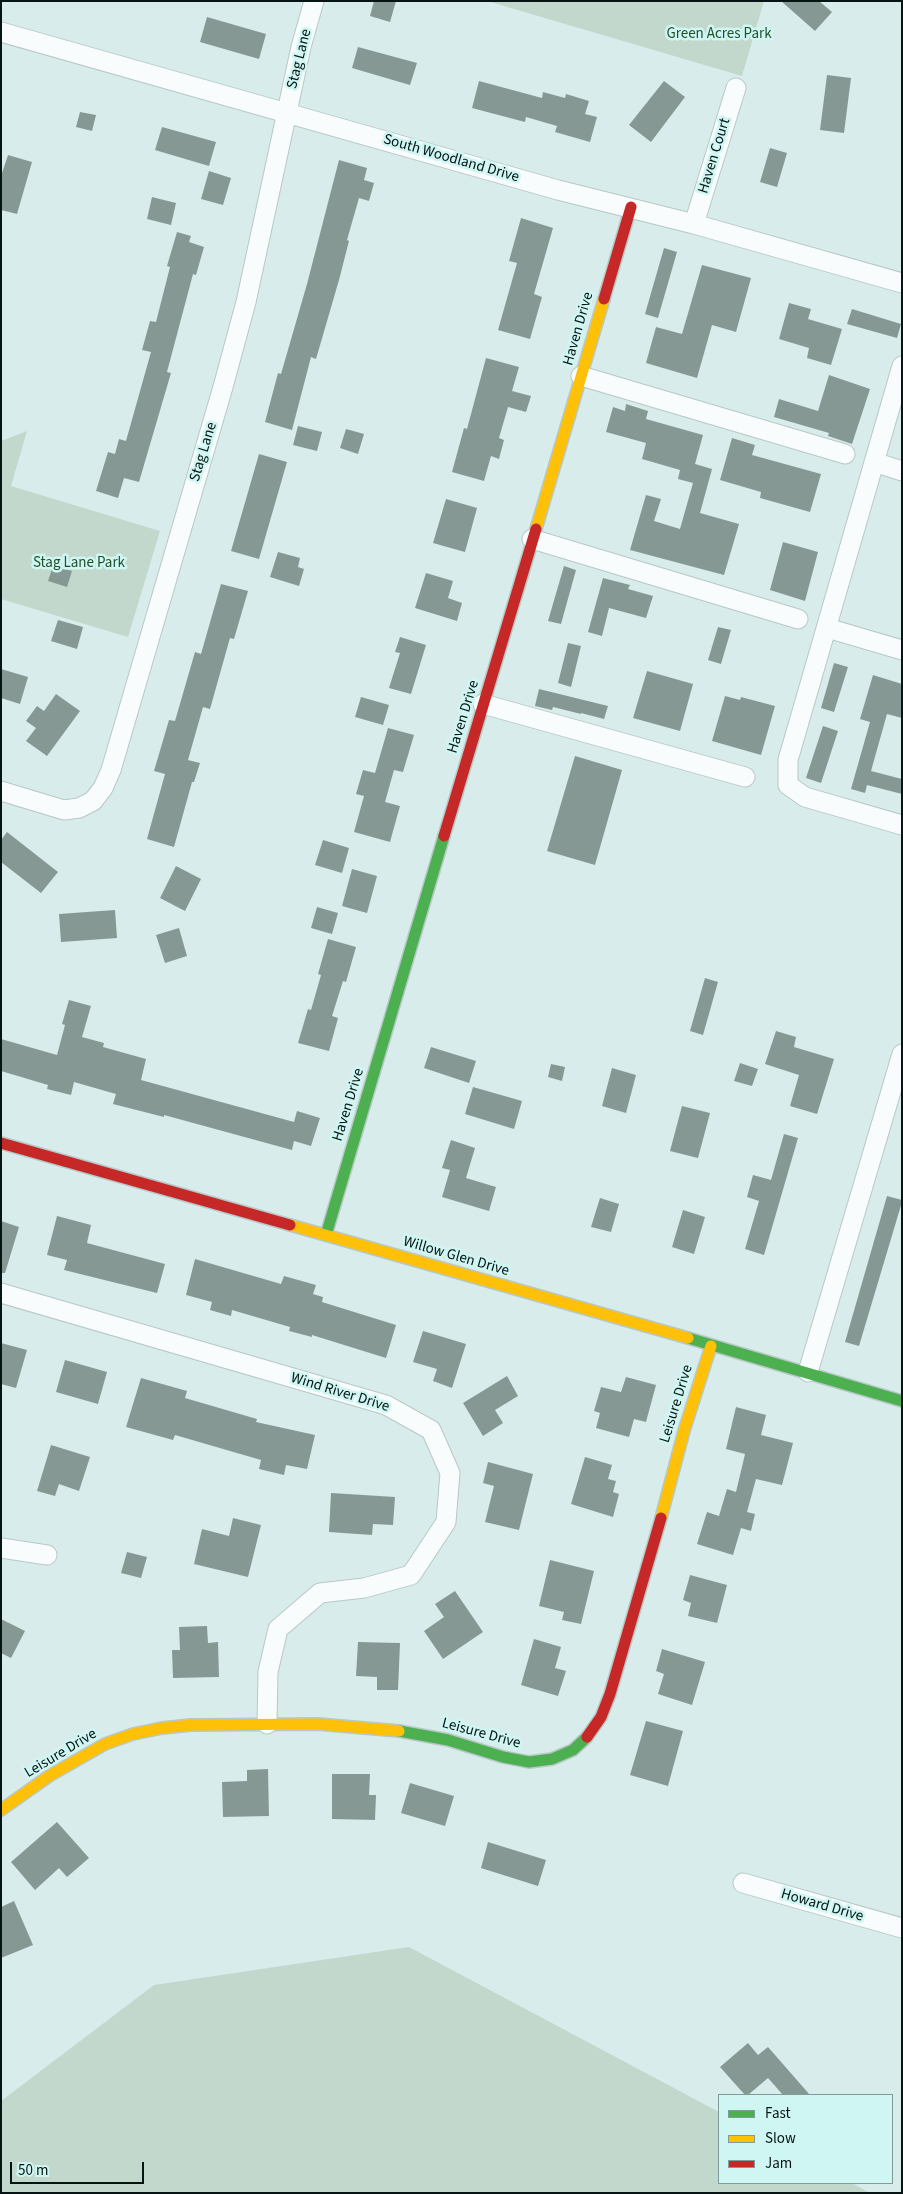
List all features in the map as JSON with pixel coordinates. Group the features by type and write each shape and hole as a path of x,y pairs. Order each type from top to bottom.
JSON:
{"street":[{"name":"Stag Lane","path":"1,791 64,810 79,808 93,801 103,788 111,770 243,312 301,47 314,1"},
{"name":"South Woodland Drive","path":"1,32 100,62 287,112 558,190 694,224 902,283"},
{"name":"Haven Court","path":"694,224 736,88"},
{"name":"Haven Drive","path":"326,1235 631,207"},
{"path":"902,366 788,760 788,785 805,797 902,824"},
{"path":"581,376 845,454"},
{"path":"874,462 902,471"},
{"path":"532,539 798,619"},
{"path":"827,628 902,650"},
{"path":"484,704 745,777"},
{"path":"808,1372 902,1054"},
{"name":"Willow Glen Drive","path":"1,1143 808,1372 902,1401"},
{"name":"Wind River Drive","path":"1,1293 386,1405 431,1430 450,1473 446,1522 411,1575 364,1588 320,1593 278,1629 268,1672 267,1724"},
{"name":"Leisure Drive","path":"1,1810 77,1759 105,1744 133,1734 190,1725 327,1724 386,1728 448,1740 503,1757 529,1762 552,1759 573,1750 589,1735 601,1716 610,1694 684,1431 711,1346"},
{"path":"1,1548 48,1555"},
{"name":"Howard Drive","path":"743,1883 902,1928"}],"green space":[{"name":"Green Acres Park","path":"487,1 764,1 742,76"},
{"name":"Stag Lane Park","path":"27,431 11,486 160,531 128,637 1,599 1,441"},
{"path":"409,1947 718,2111 718,2184 854,2184 870,2193 1,2193 1,2101 154,1985"}],"building":[{"path":"374,1 396,1 390,22 370,16"},
{"path":"781,1 819,1 832,12 815,31"},
{"path":"207,17 266,34 259,59 200,42"},
{"path":"358,47 417,63 410,85 352,68"},
{"path":"827,75 851,78 844,133 820,130"},
{"path":"479,81 542,98 543,92 565,98 566,94 589,101 585,114 597,117 590,142 555,132 557,126 526,117 525,122 472,108"},
{"path":"664,81 685,97 651,142 629,125"},
{"path":"80,112 96,115 92,131 76,127"},
{"path":"162,127 216,142 209,166 155,150"},
{"path":"770,148 787,153 777,187 760,182"},
{"path":"8,155 32,162 17,214 1,210 1,176"},
{"path":"339,160 367,168 364,180 374,183 369,201 359,198 347,240 349,241 339,280 316,359 311,357 292,430 265,422 278,373 281,374 307,284"},
{"path":"209,171 231,178 223,205 201,199"},
{"path":"152,197 176,203 171,225 147,219"},
{"path":"521,218 553,228 534,294 542,297 530,339 498,330 517,263 509,261"},
{"path":"177,232 191,236 189,242 204,247 196,275 193,274 167,372 171,373 139,482 124,478 118,498 96,491 108,452 115,454 119,439 126,441 151,352 142,350 150,321 156,322 170,267 167,266"},
{"path":"664,248 677,252 658,318 645,314"},
{"path":"702,265 751,278 736,332 712,325 697,378 646,363 656,327 682,334"},
{"path":"789,303 811,309 808,319 842,329 831,365 807,358 809,348 779,339"},
{"path":"852,309 901,324 897,338 847,324"},
{"path":"486,358 519,367 512,391 531,396 526,412 508,407 499,438 504,440 499,459 491,456 484,481 452,472 464,428 467,429"},
{"path":"829,375 870,389 852,444 828,436 829,433 774,417 779,399 818,411"},
{"path":"626,404 648,411 646,419 703,435 695,464 712,469 700,513 739,524 724,575 630,550 646,495 661,499 654,521 680,529 693,483 678,479 680,470 642,459 646,443 606,432 613,407 625,411"},
{"path":"298,426 322,432 317,451 293,445"},
{"path":"346,429 364,434 358,454 340,448"},
{"path":"732,438 755,445 752,455 821,474 810,512 760,498 761,492 720,480"},
{"path":"259,454 287,462 259,559 231,551"},
{"path":"446,499 477,508 465,552 433,543"},
{"path":"783,542 818,552 805,601 770,590"},
{"path":"278,552 300,558 298,567 304,569 299,586 270,577"},
{"path":"53,566 72,571 67,587 48,581"},
{"path":"564,566 576,570 561,624 548,621"},
{"path":"426,573 453,581 448,598 462,603 457,621 415,608"},
{"path":"603,578 630,585 628,589 653,596 646,618 609,608 602,636 588,632"},
{"path":"221,584 248,591 234,639 230,638 210,709 203,707 188,760 200,763 194,782 192,782 174,847 147,839 165,774 154,771 169,720 175,721 195,652 201,654"},
{"path":"58,620 83,627 77,649 51,641"},
{"path":"718,627 731,630 721,664 708,660"},
{"path":"400,637 426,645 411,694 389,688 400,653 395,652"},
{"path":"568,643 581,646 571,687 558,683"},
{"path":"834,663 848,667 834,712 821,708"},
{"path":"1,669 28,677 20,704 1,698"},
{"path":"647,671 693,684 680,731 633,718"},
{"path":"873,675 902,684 902,718 887,714 871,771 902,779 902,794 867,785 865,793 851,789 870,722 860,719"},
{"path":"539,689 608,706 604,719 553,707 552,710 535,706"},
{"path":"56,694 80,711 47,756 26,741 36,728 26,721 37,706 44,711"},
{"path":"725,696 740,700 741,697 775,706 761,755 712,741"},
{"path":"361,697 389,705 383,725 355,717"},
{"path":"823,726 838,731 821,783 806,778"},
{"path":"388,728 414,735 403,772 394,770 385,802 400,806 390,842 354,832 364,796 356,794 363,770 375,773"},
{"path":"575,756 622,770 595,865 547,851"},
{"path":"7,832 58,872 41,893 1,862 1,840"},
{"path":"323,840 349,848 342,873 315,865"},
{"path":"176,866 201,879 185,911 160,898"},
{"path":"352,869 377,876 367,913 342,906"},
{"path":"317,907 338,913 332,934 311,928"},
{"path":"115,910 117,938 61,942 59,914"},
{"path":"179,928 187,956 165,963 156,935"},
{"path":"328,939 356,947 346,982 343,981 332,1016 338,1018 329,1051 298,1043 308,1009 311,1010 321,975 318,974"},
{"path":"705,978 718,982 703,1035 690,1031"},
{"path":"69,1000 91,1006 82,1037 104,1043 103,1047 146,1059 141,1080 294,1122 297,1111 320,1118 311,1146 294,1141 292,1150 164,1115 164,1117 113,1104 116,1094 74,1082 71,1095 47,1089 48,1085 1,1071 1,1039 57,1055 65,1025 62,1024"},
{"path":"776,1031 796,1037 794,1047 834,1059 817,1114 790,1106 799,1075 765,1064"},
{"path":"431,1047 476,1061 469,1083 424,1068"},
{"path":"740,1063 758,1069 752,1086 734,1081"},
{"path":"551,1064 565,1067 562,1081 548,1077"},
{"path":"612,1068 636,1075 626,1113 602,1106"},
{"path":"473,1087 522,1101 514,1129 465,1114"},
{"path":"682,1106 710,1113 698,1158 670,1151"},
{"path":"784,1134 798,1138 764,1255 745,1249 759,1201 747,1197 753,1175 771,1180"},
{"path":"451,1140 475,1148 466,1178 496,1187 489,1211 442,1197 450,1170 442,1168"},
{"path":"887,1196 902,1200 902,1202 859,1346 845,1342"},
{"path":"600,1198 619,1204 611,1232 591,1227"},
{"path":"683,1210 705,1217 694,1254 672,1247"},
{"path":"57,1216 91,1225 87,1243 165,1264 157,1293 64,1270 67,1260 47,1255"},
{"path":"1,1221 19,1227 5,1273 1,1273"},
{"path":"195,1259 281,1284 284,1276 316,1285 313,1294 323,1297 322,1302 396,1325 386,1358 312,1335 312,1337 289,1331 290,1327 232,1310 231,1316 210,1310 212,1302 186,1295"},
{"path":"423,1331 466,1344 452,1388 433,1381 437,1369 413,1362"},
{"path":"1,1343 27,1350 16,1388 1,1384"},
{"path":"65,1360 107,1372 98,1404 56,1392"},
{"path":"507,1376 518,1396 495,1410 503,1423 483,1436 463,1403"},
{"path":"626,1377 656,1385 646,1422 634,1419 629,1437 596,1428 600,1413 594,1411 601,1387 621,1392"},
{"path":"141,1378 187,1391 185,1398 257,1419 256,1422 315,1435 307,1469 286,1465 284,1475 259,1469 261,1460 175,1435 173,1440 126,1427"},
{"path":"736,1407 766,1415 761,1435 793,1443 782,1485 756,1479 747,1512 755,1514 751,1531 741,1528 733,1555 697,1544 707,1512 719,1516 727,1489 736,1492 745,1454 726,1449"},
{"path":"51,1445 90,1457 79,1491 59,1484 55,1496 37,1491"},
{"path":"585,1457 612,1465 608,1479 616,1481 613,1492 619,1494 613,1517 571,1504"},
{"path":"488,1462 533,1474 519,1530 485,1522 494,1486 483,1483"},
{"path":"331,1493 395,1497 393,1525 373,1524 372,1535 329,1532"},
{"path":"233,1518 261,1525 248,1577 194,1564 202,1529 229,1536"},
{"path":"127,1552 147,1557 141,1578 121,1573"},
{"path":"550,1560 594,1571 581,1624 562,1620 564,1612 539,1606"},
{"path":"690,1575 727,1585 717,1623 688,1616 691,1603 683,1600"},
{"path":"455,1591 483,1632 443,1659 424,1631 444,1617 435,1604"},
{"path":"1,1619 25,1631 11,1658 1,1653"},
{"path":"207,1626 208,1643 218,1642 219,1677 173,1678 172,1650 180,1650 179,1627"},
{"path":"534,1639 561,1647 555,1668 566,1671 558,1696 521,1685"},
{"path":"358,1642 400,1643 398,1690 377,1690 377,1677 356,1676"},
{"path":"662,1649 705,1662 692,1705 658,1694 664,1674 656,1671"},
{"path":"646,1721 683,1731 668,1786 630,1775"},
{"path":"268,1769 269,1816 223,1817 222,1782 247,1781 247,1770"},
{"path":"332,1774 370,1774 369,1795 376,1795 375,1820 332,1819"},
{"path":"410,1783 454,1796 445,1826 401,1813"},
{"path":"57,1822 89,1858 67,1877 59,1868 35,1890 11,1862"},
{"path":"488,1842 546,1860 538,1886 481,1868"},
{"path":"14,1901 33,1945 1,1958 1,1907"},
{"path":"748,2043 758,2055 768,2047 809,2094 782,2094 768,2078 749,2094 744,2094 720,2067"}],"traffic: fast":[{"path":"326,1235 444,836"},
{"path":"688,1338 902,1401"},
{"path":"399,1731 448,1740 503,1757 529,1762 552,1759 573,1750 587,1737"}],"traffic: slow":[{"path":"536,529 604,299"},
{"path":"290,1225 688,1338"},
{"path":"661,1518 684,1431 711,1346"},
{"path":"1,1810 49,1776 105,1744 133,1734 162,1728 191,1725 318,1724 399,1731"}],"traffic: jam":[{"path":"604,299 631,207"},
{"path":"444,836 536,529"},
{"path":"1,1143 290,1225"},
{"path":"587,1737 601,1717 610,1694 661,1518"}]}
